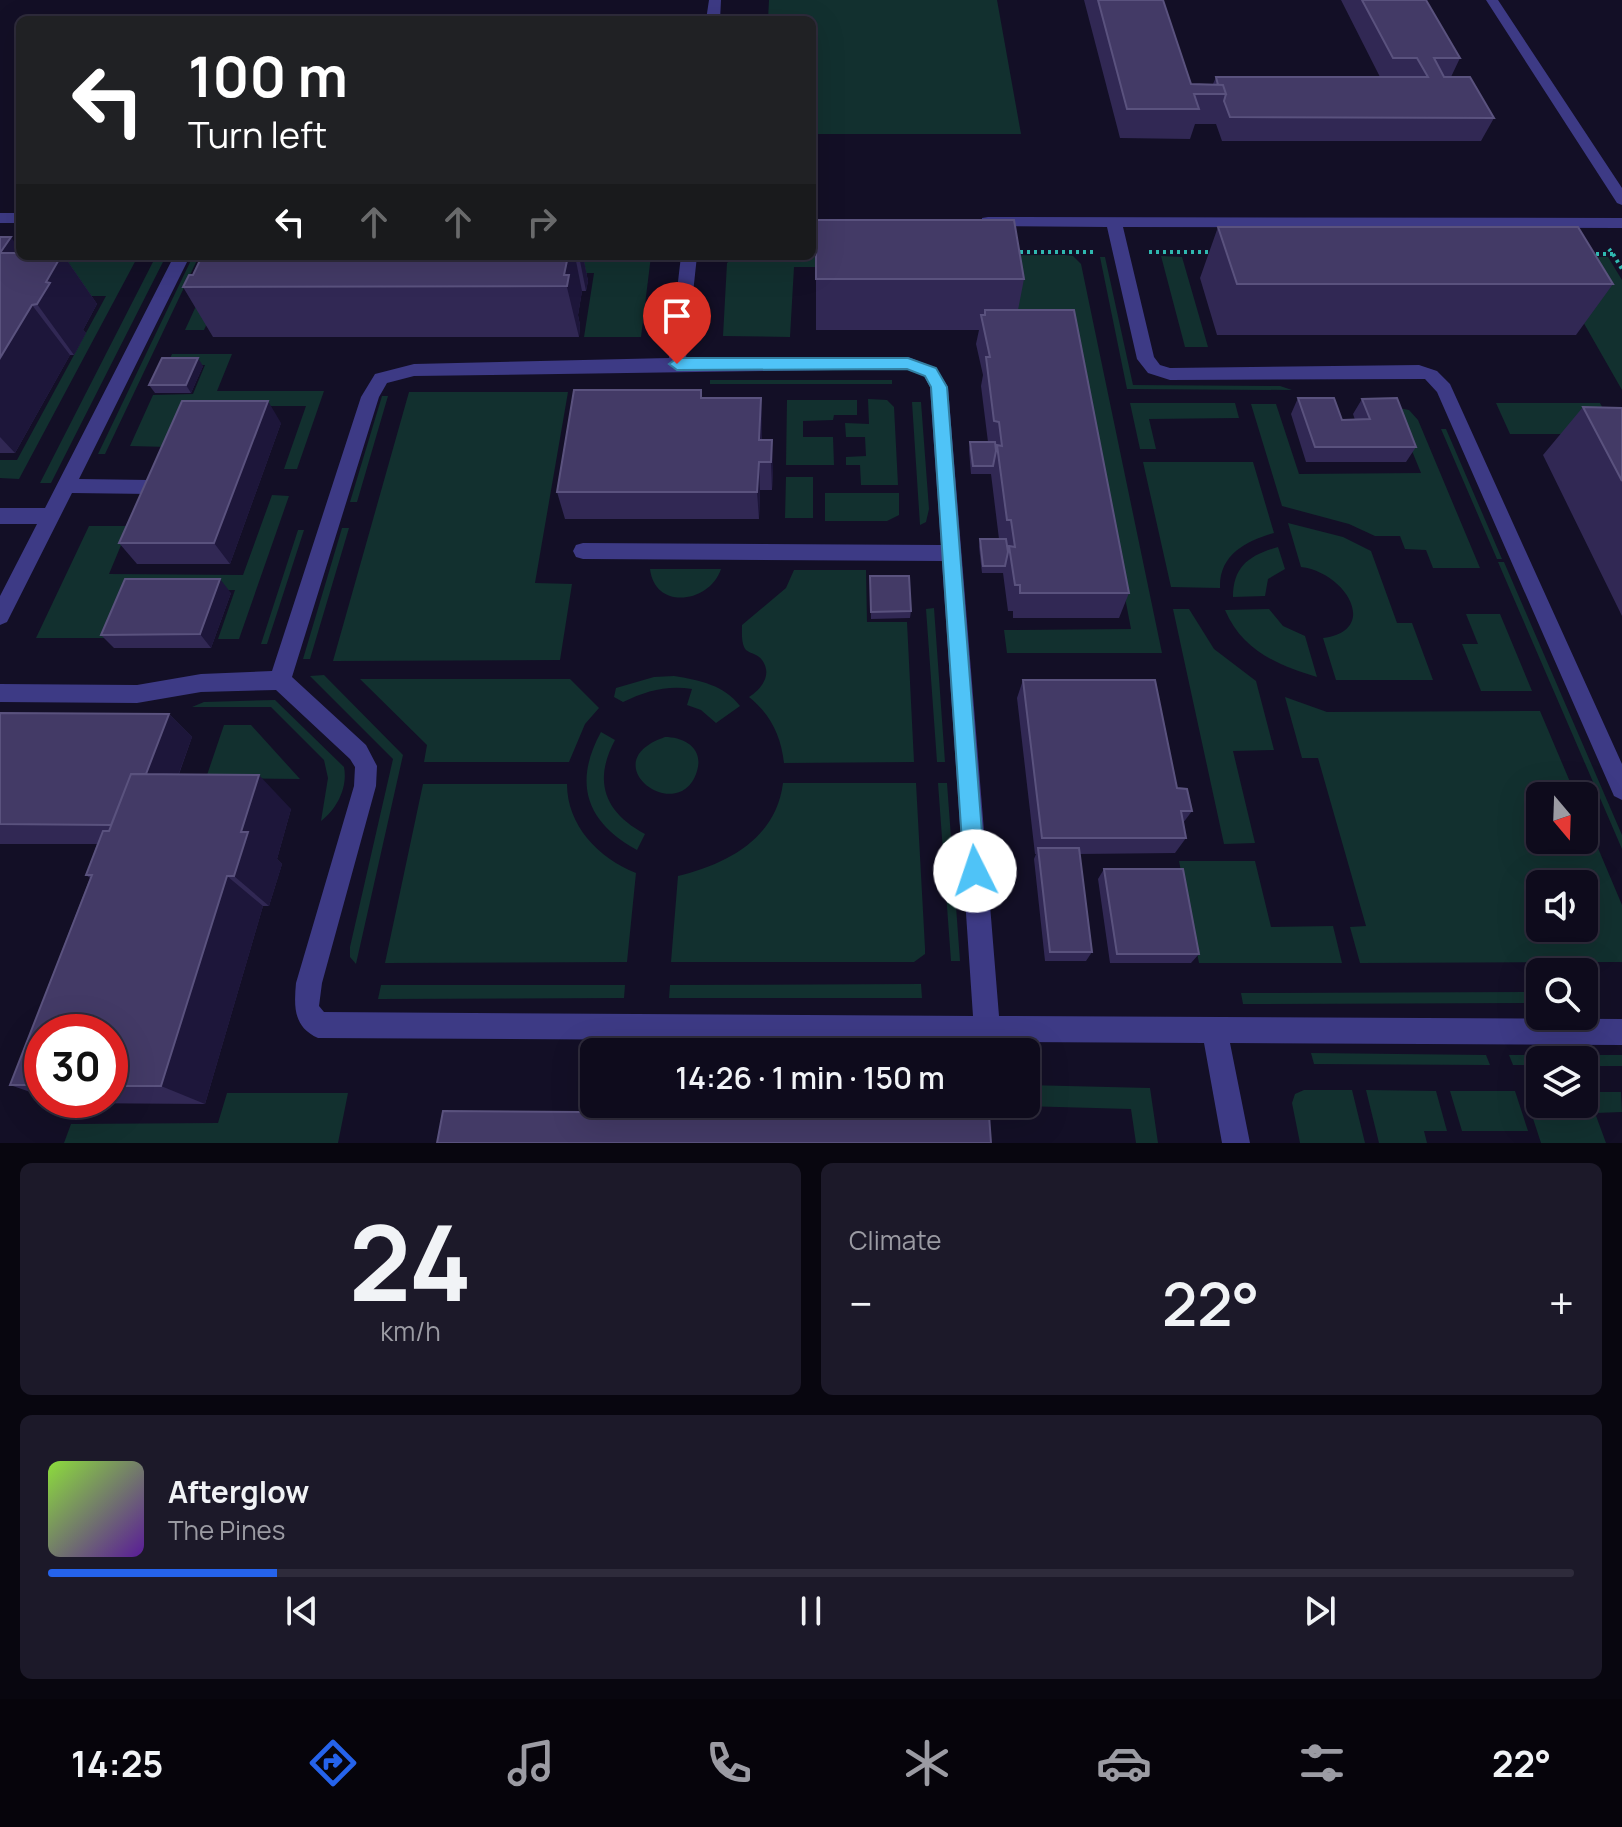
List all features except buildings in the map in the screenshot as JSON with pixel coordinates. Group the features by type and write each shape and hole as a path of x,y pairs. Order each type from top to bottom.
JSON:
{"street":[{"path":"1492,0 1622,200"},
{"path":"971,222 1622,223"},
{"path":"1114,222 1146,359 1154,369 1170,374 1419,371 1431,375 1444,389 1622,789"},
{"path":"0,616 180,260"},
{"path":"677,364 689,260"},
{"path":"280,680 370,397 381,378 414,370 677,364 908,363 930,372 939,387 987,1030"},
{"path":"66,486 150,487"},
{"path":"0,516 51,516"},
{"path":"583,551 950,553"},
{"path":"0,693 137,694 201,683 280,680 358,752 366,766 365,786 309,983 306,1010 318,1025 1622,1032"},
{"path":"1215,1031 1236,1143"}],"path":[{"path":"1594,223 1622,269"},
{"path":"1013,252 1216,252"},
{"path":"1581,254 1613,254"}],"green space":[{"path":"769,0 997,0 1021,134 816,134 816,16 768,16"},
{"path":"1065,255 1073,256 1081,264 1162,653 1007,653 1004,630 1131,629 1074,328 1021,327 1011,267 794,267 790,337 723,336 727,263 730,260 816,260 816,257"},
{"path":"1161,256 1182,257 1208,347 1185,347"},
{"path":"1100,257 1105,257 1133,385 1280,386 1292,390 1127,389"},
{"path":"1546,257 1608,257 1622,280 1622,390"},
{"path":"21,260 136,260 19,479 0,478 0,460 17,460 106,296 30,296"},
{"path":"154,260 164,260 51,483 40,483"},
{"path":"191,260 197,260 105,454 98,454"},
{"path":"217,260 651,260 641,337 584,337 594,273 231,272 204,330 185,330"},
{"path":"172,354 232,354 217,391 324,391 297,469 284,469 306,406 185,406 168,447 130,446 153,395 193,394 205,365 167,365"},
{"path":"710,380 892,380 892,384 710,384"},
{"path":"409,392 568,392 535,583 572,584 560,660 333,661"},
{"path":"382,396 388,396 357,502 350,502"},
{"path":"868,399 887,400 894,407 898,485 861,485 860,465 846,465 846,457 866,456 865,437 846,437 845,423 869,424"},
{"path":"787,400 857,400 857,415 834,415 833,420 803,421 803,437 833,437 834,465 786,465"},
{"path":"912,402 921,402 929,509 926,522 920,525"},
{"path":"1130,403 1235,403 1239,418 1149,419 1156,449 1140,449"},
{"path":"1496,403 1600,403 1617,434 1510,434"},
{"path":"1251,404 1276,404 1299,474 1421,473 1394,407 1409,410 1418,420 1480,568 1433,568 1426,550 1405,549 1400,536 1375,536 1349,524 1282,506"},
{"path":"1441,429 1446,429 1502,559 1497,559"},
{"path":"1143,462 1253,462 1274,533 1236,551 1224,566 1220,588 1171,587"},
{"path":"786,477 813,477 813,518 785,518"},
{"path":"825,493 899,493 899,515 887,521 825,521"},
{"path":"272,495 289,496 239,639 218,639 235,590 136,590 115,638 36,638 89,526 129,526 109,574 243,575"},
{"path":"1288,523 1343,537 1371,551 1397,623 1412,623 1433,680 1336,680 1323,638 1341,633 1350,624 1353,613 1350,601 1331,579 1301,567"},
{"path":"342,528 349,528 310,659 303,659"},
{"path":"298,530 304,530 267,644 261,644"},
{"path":"1278,547 1285,569 1268,579 1265,596 1233,597 1236,577 1245,563"},
{"path":"1498,562 1504,562 1622,835 1622,849 1598,793 1598,782 1593,782"},
{"path":"650,569 721,569 706,589 683,598 662,592 654,582"},
{"path":"794,570 866,570 867,622 907,622 914,762 784,763 773,726 749,697 761,686 766,671 760,658 744,647 742,625 786,588"},
{"path":"934,608 945,762 937,762 926,609"},
{"path":"1173,609 1189,609 1214,649 1256,681 1274,750 1233,751 1255,843 1224,844"},
{"path":"1269,609 1283,626 1305,636 1317,677 1275,661 1251,646 1232,624 1225,610"},
{"path":"1466,614 1500,614 1532,691 1481,691 1462,644 1478,644"},
{"path":"324,675 403,755 356,964 350,957 350,947 393,759 310,676"},
{"path":"674,676 719,688 740,706 716,723 701,710 687,705 692,689 657,690 623,702 614,697 616,688 654,677"},
{"path":"360,679 570,679 599,708 585,724 569,762 424,762 427,745"},
{"path":"1285,697 1327,712 1540,711 1570,782 1526,782 1526,854 1598,854 1598,848 1622,905 1622,962 1598,962 1598,958 1526,958 1526,962 1360,963 1350,927 1366,926 1318,758 1302,758"},
{"path":"275,700 344,767 340,797 321,821 328,778 324,760 271,707 192,707 204,702"},
{"path":"224,725 251,725 300,779 206,778"},
{"path":"601,732 615,740 605,769 606,794 620,816 645,834 637,850 606,827 589,800 588,768"},
{"path":"665,737 691,745 698,756 697,771 688,787 674,793 660,792 646,785 638,774 636,761 644,748"},
{"path":"783,783 916,783 925,954 914,962 671,962 678,876 731,856 760,834 771,819"},
{"path":"938,783 947,783 960,961 951,961"},
{"path":"423,784 567,784 572,813 587,838 609,859 636,873 627,962 385,963"},
{"path":"1179,861 1255,861 1271,927 1333,926 1342,963 1199,963"},
{"path":"921,984 922,998 669,998 670,985"},
{"path":"381,985 625,985 624,998 378,999"},
{"path":"1526,992 1526,1003 1243,1004 1241,993"},
{"path":"1311,1053 1486,1055 1490,1065 1314,1064"},
{"path":"1509,1055 1526,1055 1526,1065 1513,1065"},
{"path":"1598,1055 1622,1055 1622,1066 1598,1066"},
{"path":"1040,1085 1150,1088 1158,1143 1136,1143 1131,1109 1040,1106"},
{"path":"1304,1090 1352,1090 1365,1143 1300,1143 1292,1103 1295,1094"},
{"path":"1366,1090 1436,1091 1447,1131 1424,1131 1427,1143 1379,1143"},
{"path":"1450,1091 1515,1091 1528,1131 1462,1131"},
{"path":"1598,1092 1621,1092 1622,1112 1598,1113"},
{"path":"227,1093 348,1093 338,1143 64,1143 71,1124 218,1123"},
{"path":"1533,1118 1597,1118 1606,1143 1541,1143"}],"route":[{"path":"677,364 908,363 930,372 939,387 975,871"}]}
